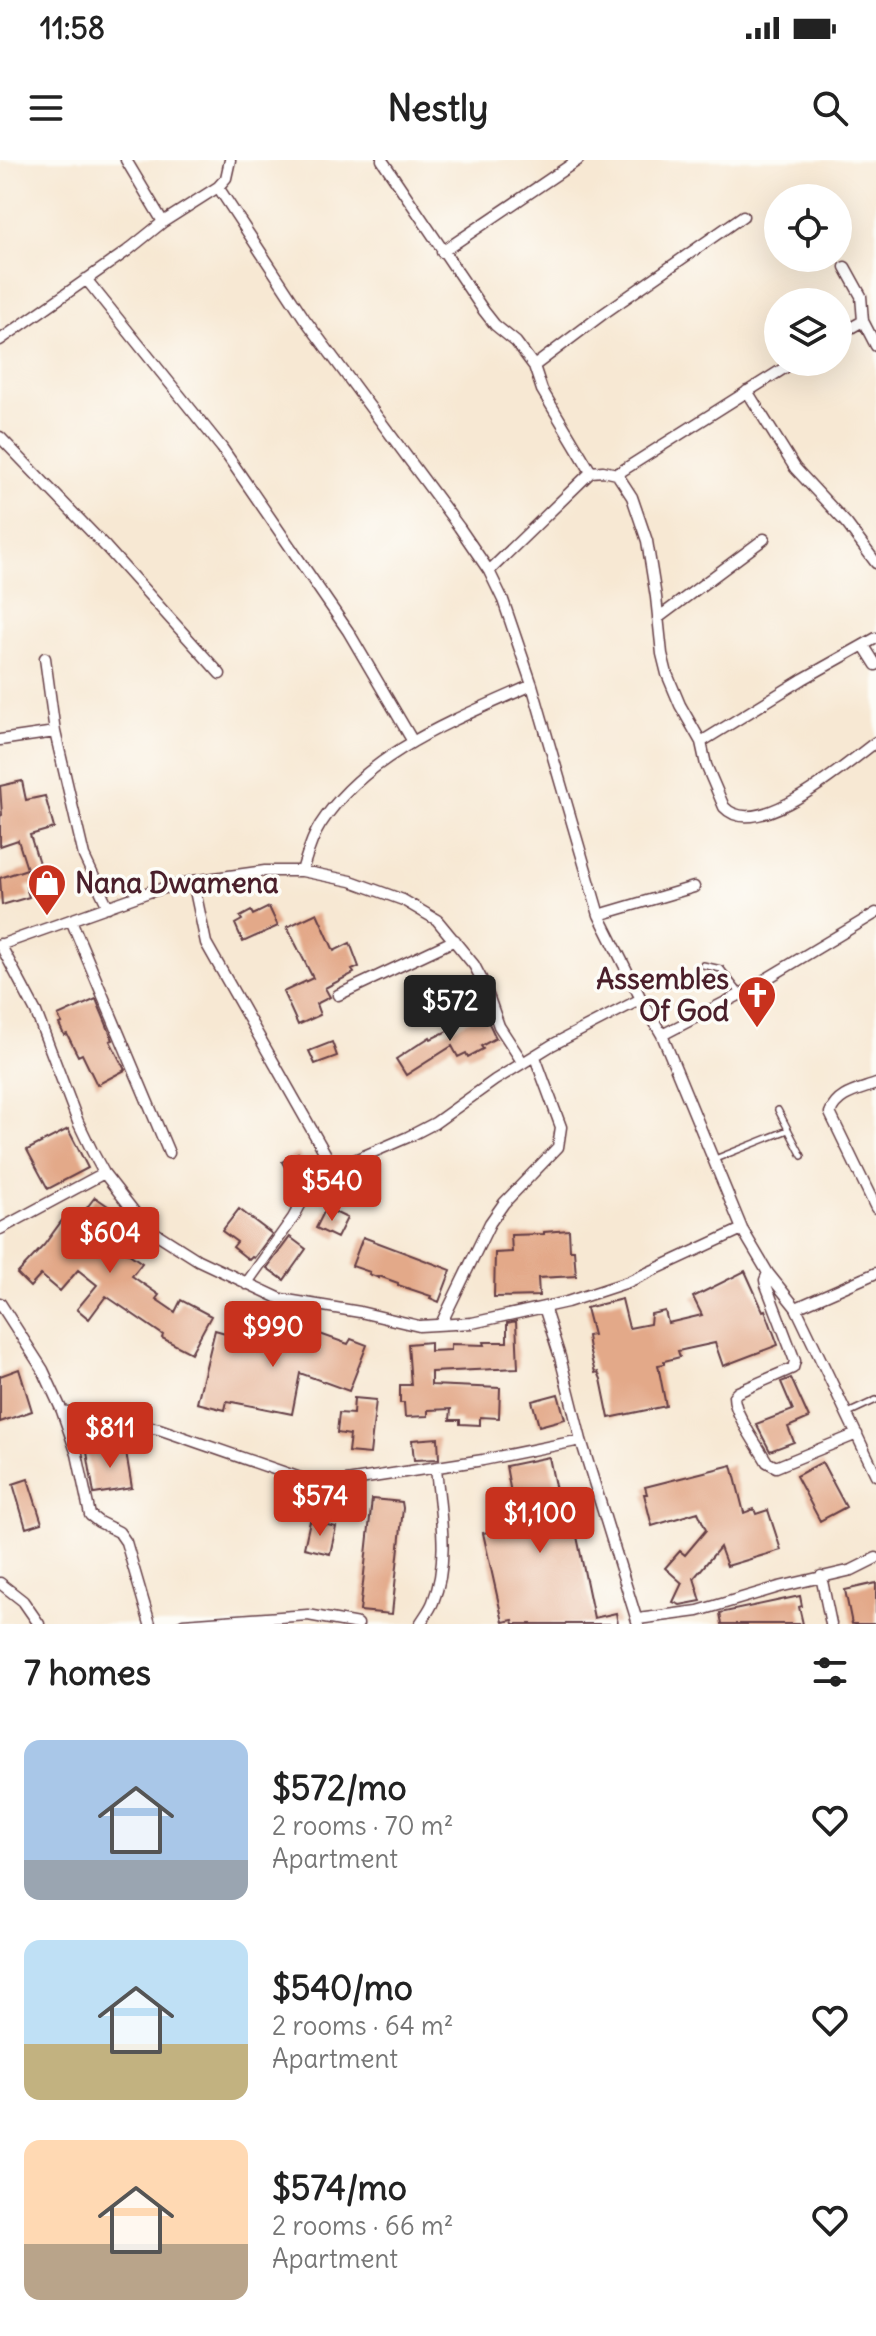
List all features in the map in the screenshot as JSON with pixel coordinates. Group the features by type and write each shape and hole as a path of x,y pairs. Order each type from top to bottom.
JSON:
{"street":[{"path":"126,160 163,222"},
{"path":"0,340 163,222 218,187 226,178 230,160"},
{"path":"382,160 442,252 495,325 516,342 534,366 542,390 591,472"},
{"path":"442,252 578,160"},
{"path":"218,187 304,318 489,571 503,600 532,685 599,915 662,1035 742,1229 768,1273 796,1308 876,1475"},
{"path":"534,366 743,216"},
{"path":"848,272 861,296 863,321 876,346"},
{"path":"86,279 222,448 348,631 412,740"},
{"path":"852,327 863,321"},
{"path":"489,571 591,472 617,474 771,376"},
{"path":"747,391 795,468 847,524 876,563"},
{"path":"0,437 106,547 220,674"},
{"path":"617,474 632,497 647,541 667,674 701,742 706,765 724,807 735,815 754,817 792,803 876,742"},
{"path":"658,618 764,539"},
{"path":"701,742 876,638"},
{"path":"864,646 876,665"},
{"path":"45,658 55,732 84,856 108,907"},
{"path":"302,871 320,824 358,781 412,740 532,685"},
{"path":"0,740 55,732"},
{"path":"523,1063 499,1026 474,965 437,920 403,900 351,881 302,871 265,871 193,881 149,892 0,944 32,1004 78,1122 104,1173 146,1227 198,1260 281,1299 360,1312 419,1326 472,1323 544,1307 628,1282 742,1229"},
{"path":"193,881 206,943 334,1169"},
{"path":"599,915 694,887"},
{"path":"662,1035 741,994 876,913"},
{"path":"71,920 169,1153"},
{"path":"338,995 455,940"},
{"path":"246,1284 305,1196 334,1169 435,1123 523,1063 641,999"},
{"path":"441,1324 490,1223 504,1203 558,1147 561,1127 535,1057"},
{"path":"876,1084 834,1102 830,1113 876,1208"},
{"path":"0,1229 104,1173"},
{"path":"768,1273 766,1285 795,1361 793,1368 738,1392 734,1396 738,1411 767,1462 776,1467 857,1434"},
{"path":"796,1308 876,1273"},
{"path":"0,1303 43,1370 62,1411 77,1454 90,1515 119,1532 126,1542 150,1624"},
{"path":"544,1307 581,1440 638,1622 698,1611 852,1570 876,1558"},
{"path":"62,1411 159,1429 303,1479 340,1482 436,1468 581,1440"},
{"path":"420,1624 432,1603 441,1572 442,1527 436,1468"},
{"path":"821,1576 831,1624"},
{"path":"0,1583 23,1601 39,1624"},
{"path":"698,1611 699,1624"},
{"path":"183,1624 308,1615 358,1624"}],"lane":[{"path":"703,965 721,969 741,994"},
{"path":"778,1110 802,1156"},
{"path":"713,1160 788,1130"},
{"path":"848,1413 876,1400"}],"building":[{"path":"22,781 26,800 45,796 54,828 30,835 45,882 26,887 29,897 2,905 0,878 27,869 18,840 0,846 0,786"},
{"path":"269,907 278,926 243,942 235,924 242,920 240,917"},
{"path":"317,913 334,951 350,943 359,967 352,970 354,973 325,988 330,997 316,1004 320,1015 298,1025 283,992 313,978 287,927"},
{"path":"96,999 113,1040 110,1041 125,1070 97,1085 82,1054 78,1056 67,1034 64,1035 58,1016"},
{"path":"484,1013 496,1038 481,1046 483,1049 468,1057 466,1053 458,1057 452,1046 406,1075 396,1059 430,1037"},
{"path":"332,1042 337,1056 315,1064 309,1051"},
{"path":"68,1129 88,1168 48,1189 27,1150"},
{"path":"298,1153 308,1172 292,1180 282,1162"},
{"path":"95,1197 121,1215 105,1237 142,1263 132,1276 159,1295 156,1299 175,1312 181,1300 211,1316 191,1353 162,1338 163,1335 106,1296 89,1319 77,1309 97,1285 78,1270 60,1291 41,1275 30,1287 17,1274 66,1215 76,1222"},
{"path":"326,1208 347,1218 337,1238 316,1228"},
{"path":"239,1209 272,1234 254,1258 249,1260 233,1247 237,1242 222,1231"},
{"path":"569,1230 576,1276 538,1278 539,1296 494,1297 495,1253 512,1252 511,1235"},
{"path":"290,1237 306,1249 284,1280 267,1268"},
{"path":"363,1237 451,1270 439,1302 431,1296 352,1266"},
{"path":"745,1271 778,1345 723,1366 715,1343 678,1351 680,1357 658,1365 666,1406 609,1418 601,1379 598,1372 595,1373 589,1349 587,1336 593,1335 586,1308 622,1299 629,1328 650,1324 651,1314 665,1311 668,1323 702,1315 693,1297"},
{"path":"516,1321 518,1368 431,1372 431,1385 500,1388 499,1418 480,1417 480,1425 460,1424 460,1420 450,1420 451,1409 428,1410 428,1416 405,1417 404,1403 400,1403 400,1385 411,1385 408,1344 430,1342 430,1351 451,1350 451,1344 507,1342 507,1323"},
{"path":"215,1330 239,1337 240,1332 291,1345 294,1338 316,1345 320,1334 348,1344 351,1339 367,1345 349,1391 300,1373 292,1414 227,1401 225,1410 197,1403"},
{"path":"19,1369 32,1411 0,1422 0,1376"},
{"path":"791,1378 809,1418 788,1427 794,1442 770,1451 756,1424 793,1410 781,1382"},
{"path":"558,1394 565,1419 539,1426 532,1401"},
{"path":"354,1398 376,1400 370,1454 348,1452 350,1435 337,1433 339,1413 353,1414"},
{"path":"438,1438 439,1459 414,1460 412,1440"},
{"path":"125,1446 132,1488 94,1494 87,1452"},
{"path":"549,1457 559,1505 570,1503 594,1618 616,1613 618,1624 503,1622 483,1533 517,1526 506,1466"},
{"path":"822,1462 846,1507 820,1521 796,1476"},
{"path":"732,1465 744,1513 754,1509 756,1514 768,1510 781,1550 727,1566 720,1547 694,1578 701,1601 680,1605 673,1602 682,1583 665,1568 680,1551 685,1555 706,1530 698,1512 652,1526 645,1487"},
{"path":"28,1479 42,1523 26,1528 13,1484"},
{"path":"372,1499 402,1502 392,1614 360,1611"},
{"path":"310,1521 336,1527 330,1554 304,1548"},
{"path":"876,1583 876,1624 852,1624 845,1590"},
{"path":"800,1596 803,1624 722,1624 720,1613"}],"place":[{"name":"Nana Dwamena","path":"47,917"},
{"name":"Assembles Of God","path":"757,1029"}]}
